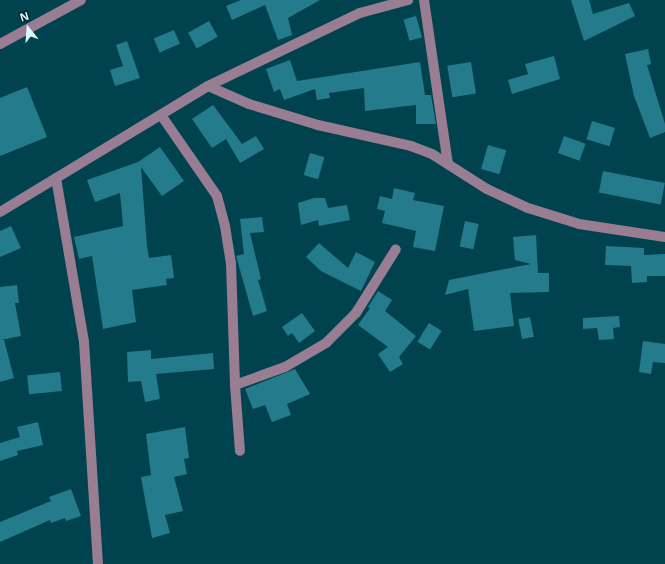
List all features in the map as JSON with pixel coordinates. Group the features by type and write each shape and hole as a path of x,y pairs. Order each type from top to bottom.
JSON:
{"street":[{"path":"0,44 81,0"},
{"path":"0,212 208,86 360,13 408,0"},
{"path":"424,0 448,164"},
{"path":"208,86 249,104 318,125 411,146 448,164 487,189 528,208 579,224 665,237"},
{"path":"161,115 217,196 231,263 235,385 240,451"},
{"path":"56,178 84,342 98,564"},
{"path":"235,385 285,367 326,343 356,313 396,249"}],"building":[{"path":"241,0 320,0 288,18 292,35 278,40 265,5 232,20 226,6"},
{"path":"571,0 589,0 593,14 629,3 635,16 584,41"},
{"path":"416,16 422,37 410,41 404,20"},
{"path":"209,21 218,37 197,48 188,33"},
{"path":"174,30 180,44 160,52 154,39"},
{"path":"127,41 140,78 115,86 110,70 123,66 116,45"},
{"path":"648,49 651,64 647,65 665,124 665,132 650,138 634,96 625,54"},
{"path":"554,56 560,79 512,94 508,80 528,74 525,64"},
{"path":"290,60 297,81 420,62 425,95 431,95 436,124 416,124 416,105 365,111 364,88 329,93 330,98 317,100 315,89 284,100 280,89 274,92 266,69"},
{"path":"471,62 476,94 452,97 447,66"},
{"path":"27,87 47,137 0,156 0,98"},
{"path":"213,105 242,144 256,136 264,149 240,163 226,139 212,148 192,119"},
{"path":"592,121 615,128 609,146 586,139"},
{"path":"564,136 586,144 579,161 558,153"},
{"path":"488,145 506,150 499,174 481,169"},
{"path":"160,147 184,181 162,196 141,167 147,246 149,258 171,255 174,278 166,279 167,285 132,290 136,322 103,329 92,256 79,259 74,237 123,226 120,193 95,202 87,180 138,162"},
{"path":"310,153 324,157 318,179 304,175"},
{"path":"603,171 665,183 661,205 599,193"},
{"path":"394,188 415,193 413,200 444,206 435,251 413,247 416,231 382,223 385,211 377,209 380,196 392,199"},
{"path":"314,198 325,198 328,208 347,205 350,220 319,226 318,220 301,225 298,203"},
{"path":"262,217 264,232 250,233 261,279 258,280 267,311 253,316 236,256 244,254 240,219"},
{"path":"465,221 479,224 473,249 460,246"},
{"path":"11,226 21,248 0,257 0,231"},
{"path":"536,235 538,273 549,273 549,292 510,293 514,326 474,331 468,289 445,295 449,280 531,264 515,260 513,237"},
{"path":"319,243 348,268 356,252 375,262 361,291 321,271 306,257"},
{"path":"606,246 644,248 644,255 665,254 665,276 647,276 647,282 632,283 631,266 605,265"},
{"path":"17,285 19,303 15,303 21,336 1,340 4,340 14,378 0,382 0,287"},
{"path":"378,291 392,300 385,311 416,336 399,357 403,364 390,372 378,354 388,347 358,325 370,308 368,307"},
{"path":"302,313 315,331 299,343 292,333 288,336 282,327"},
{"path":"619,316 620,327 613,328 614,339 599,340 597,328 583,329 583,318"},
{"path":"530,317 534,337 522,339 518,319"},
{"path":"429,323 442,331 430,350 417,342"},
{"path":"643,341 665,344 665,363 653,362 651,374 639,372"},
{"path":"151,350 151,359 213,353 214,369 156,374 160,399 145,402 141,381 128,382 127,352"},
{"path":"295,369 310,394 287,404 291,415 272,422 265,405 253,409 245,389"},
{"path":"60,372 62,391 29,394 27,375"},
{"path":"38,422 43,445 17,451 18,455 0,461 0,443 20,437 17,427"},
{"path":"185,427 189,458 184,459 187,474 174,477 183,511 165,515 170,533 152,538 141,477 151,475 146,434"},
{"path":"71,489 81,516 66,521 65,518 51,523 50,520 0,542 0,522 51,501 49,497"}]}
